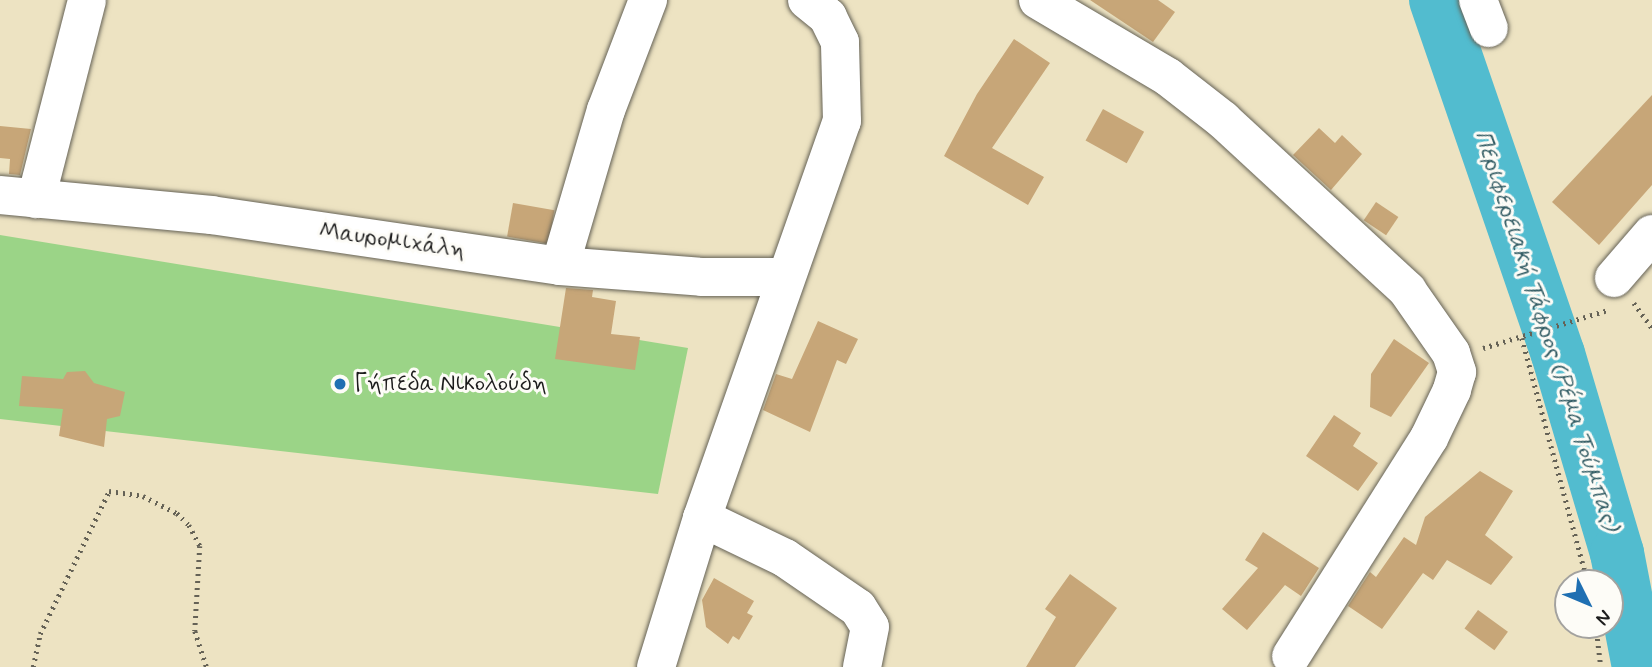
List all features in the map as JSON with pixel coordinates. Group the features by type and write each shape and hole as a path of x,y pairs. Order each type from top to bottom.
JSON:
{"street":[{"path":"18,197 87,0"},
{"path":"560,266 606,110 648,0"},
{"path":"656,667 702,518 785,277 833,152 844,107 840,42 828,17 807,0"},
{"path":"1038,0 1168,77 1223,120 1407,290 1451,354 1457,372 1452,390 1429,438 1290,656"},
{"name":"Μαυρομιχάλη","path":"18,197 211,215 560,266 702,277 785,277"},
{"path":"1621,298 1652,234"},
{"path":"702,518 785,558 858,608 870,627 862,667"}],"path":[{"path":"1451,354 1522,338 1621,298"},
{"path":"1522,338 1584,569"},
{"path":"33,667 40,634 109,491 143,496 177,513 189,525 200,546 195,631 207,667"},
{"path":"1598,639 1601,667"}],"green space":[{"name":"Γήπεδα Νικολούδη","path":"0,235 688,348 658,494 0,419"}],"building":[{"path":"1090,0 1158,0 1175,12 1153,42"},
{"path":"1014,39 1050,63 992,148 1044,177 1028,205 944,156 977,94"},
{"path":"1652,95 1652,185 1599,245 1552,202"},
{"path":"1103,109 1144,132 1127,163 1086,140"},
{"path":"0,126 31,129 20,175 9,174 10,159 0,158"},
{"path":"1319,128 1335,143 1342,135 1362,154 1331,190 1293,155"},
{"path":"1376,202 1398,217 1386,235 1364,220"},
{"path":"513,203 554,210 548,244 507,236"},
{"path":"566,288 593,290 592,297 616,301 611,334 640,337 635,370 555,359"},
{"path":"818,321 858,339 846,364 837,360 810,432 763,410 776,374 792,379"},
{"path":"1394,339 1429,363 1391,417 1370,407 1371,374"},
{"path":"85,371 94,383 125,392 120,416 107,419 104,447 59,436 63,409 19,406 22,376 63,379 67,372"},
{"path":"1334,415 1361,433 1353,446 1378,463 1358,491 1306,456"},
{"path":"1480,471 1513,491 1485,535 1513,557 1491,585 1447,560 1433,580 1423,573 1382,629 1348,606 1370,572 1376,577 1404,537 1416,545 1425,517"},
{"path":"1263,532 1319,568 1301,596 1285,585 1247,630 1222,609 1258,568 1245,560"},
{"path":"1070,574 1117,608 1075,667 1026,667 1056,617 1045,609"},
{"path":"714,578 754,601 747,613 753,616 739,640 733,636 728,644 706,627 702,600"},
{"path":"1478,610 1508,632 1494,650 1464,629"}],"waterway":[{"name":"Περιφερειακή Τάφρος (Ρέμα Τούμπας)","path":"1436,0 1558,354 1617,553 1639,667"}],"place":[{"name":"Γήπεδα Νικολούδη","path":"340,384"}]}
